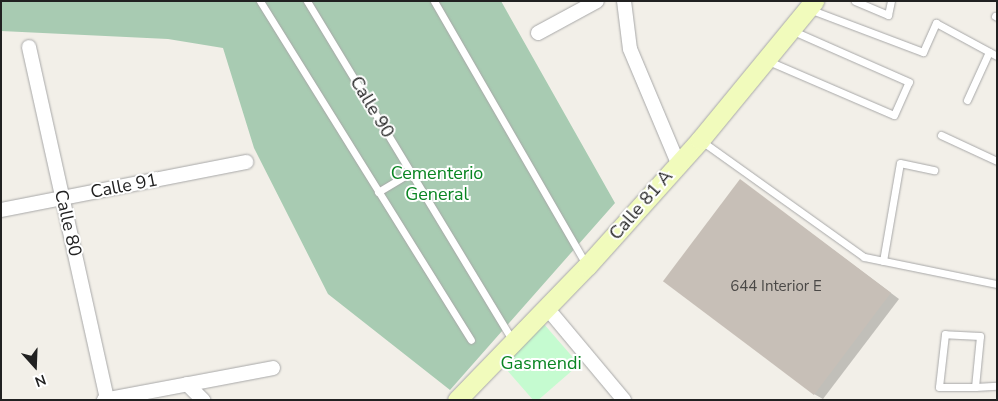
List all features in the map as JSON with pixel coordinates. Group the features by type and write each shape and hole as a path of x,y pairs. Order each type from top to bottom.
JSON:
{"street":[{"path":"538,33 597,1"},
{"path":"624,1 630,49 678,163"},
{"name":"Calle 81 A","path":"457,400 587,266 700,140 811,5"},
{"name":"Calle 80","path":"29,46 106,400"},
{"name":"Calle 91","path":"1,210 246,162"},
{"path":"547,308 624,400"},
{"path":"106,400 273,368"},
{"path":"187,384 204,400"}],"lane":[{"path":"260,1 471,340"},
{"name":"Calle 90","path":"308,1 514,342"},
{"path":"434,1 587,266"},
{"path":"855,1 888,16 891,1"},
{"path":"811,5 922,52 936,23 997,56"},
{"path":"766,59 894,115 909,82 790,30"},
{"path":"968,100 989,52"},
{"path":"941,135 997,161"},
{"path":"700,140 864,257 997,284"},
{"path":"883,261 900,163 934,170"},
{"path":"378,192 411,172"},
{"path":"975,387 980,336 945,334 939,387 975,387 997,386"}],"green space":[{"name":"Cementerio General","path":"1,1 501,1 615,203 450,390 328,294 254,148 223,48 168,39 1,31"},
{"name":"Gasmendi","path":"543,323 579,365 538,400 533,400 499,361"}],"building":[{"path":"740,179 891,293 814,395 663,281"}]}
